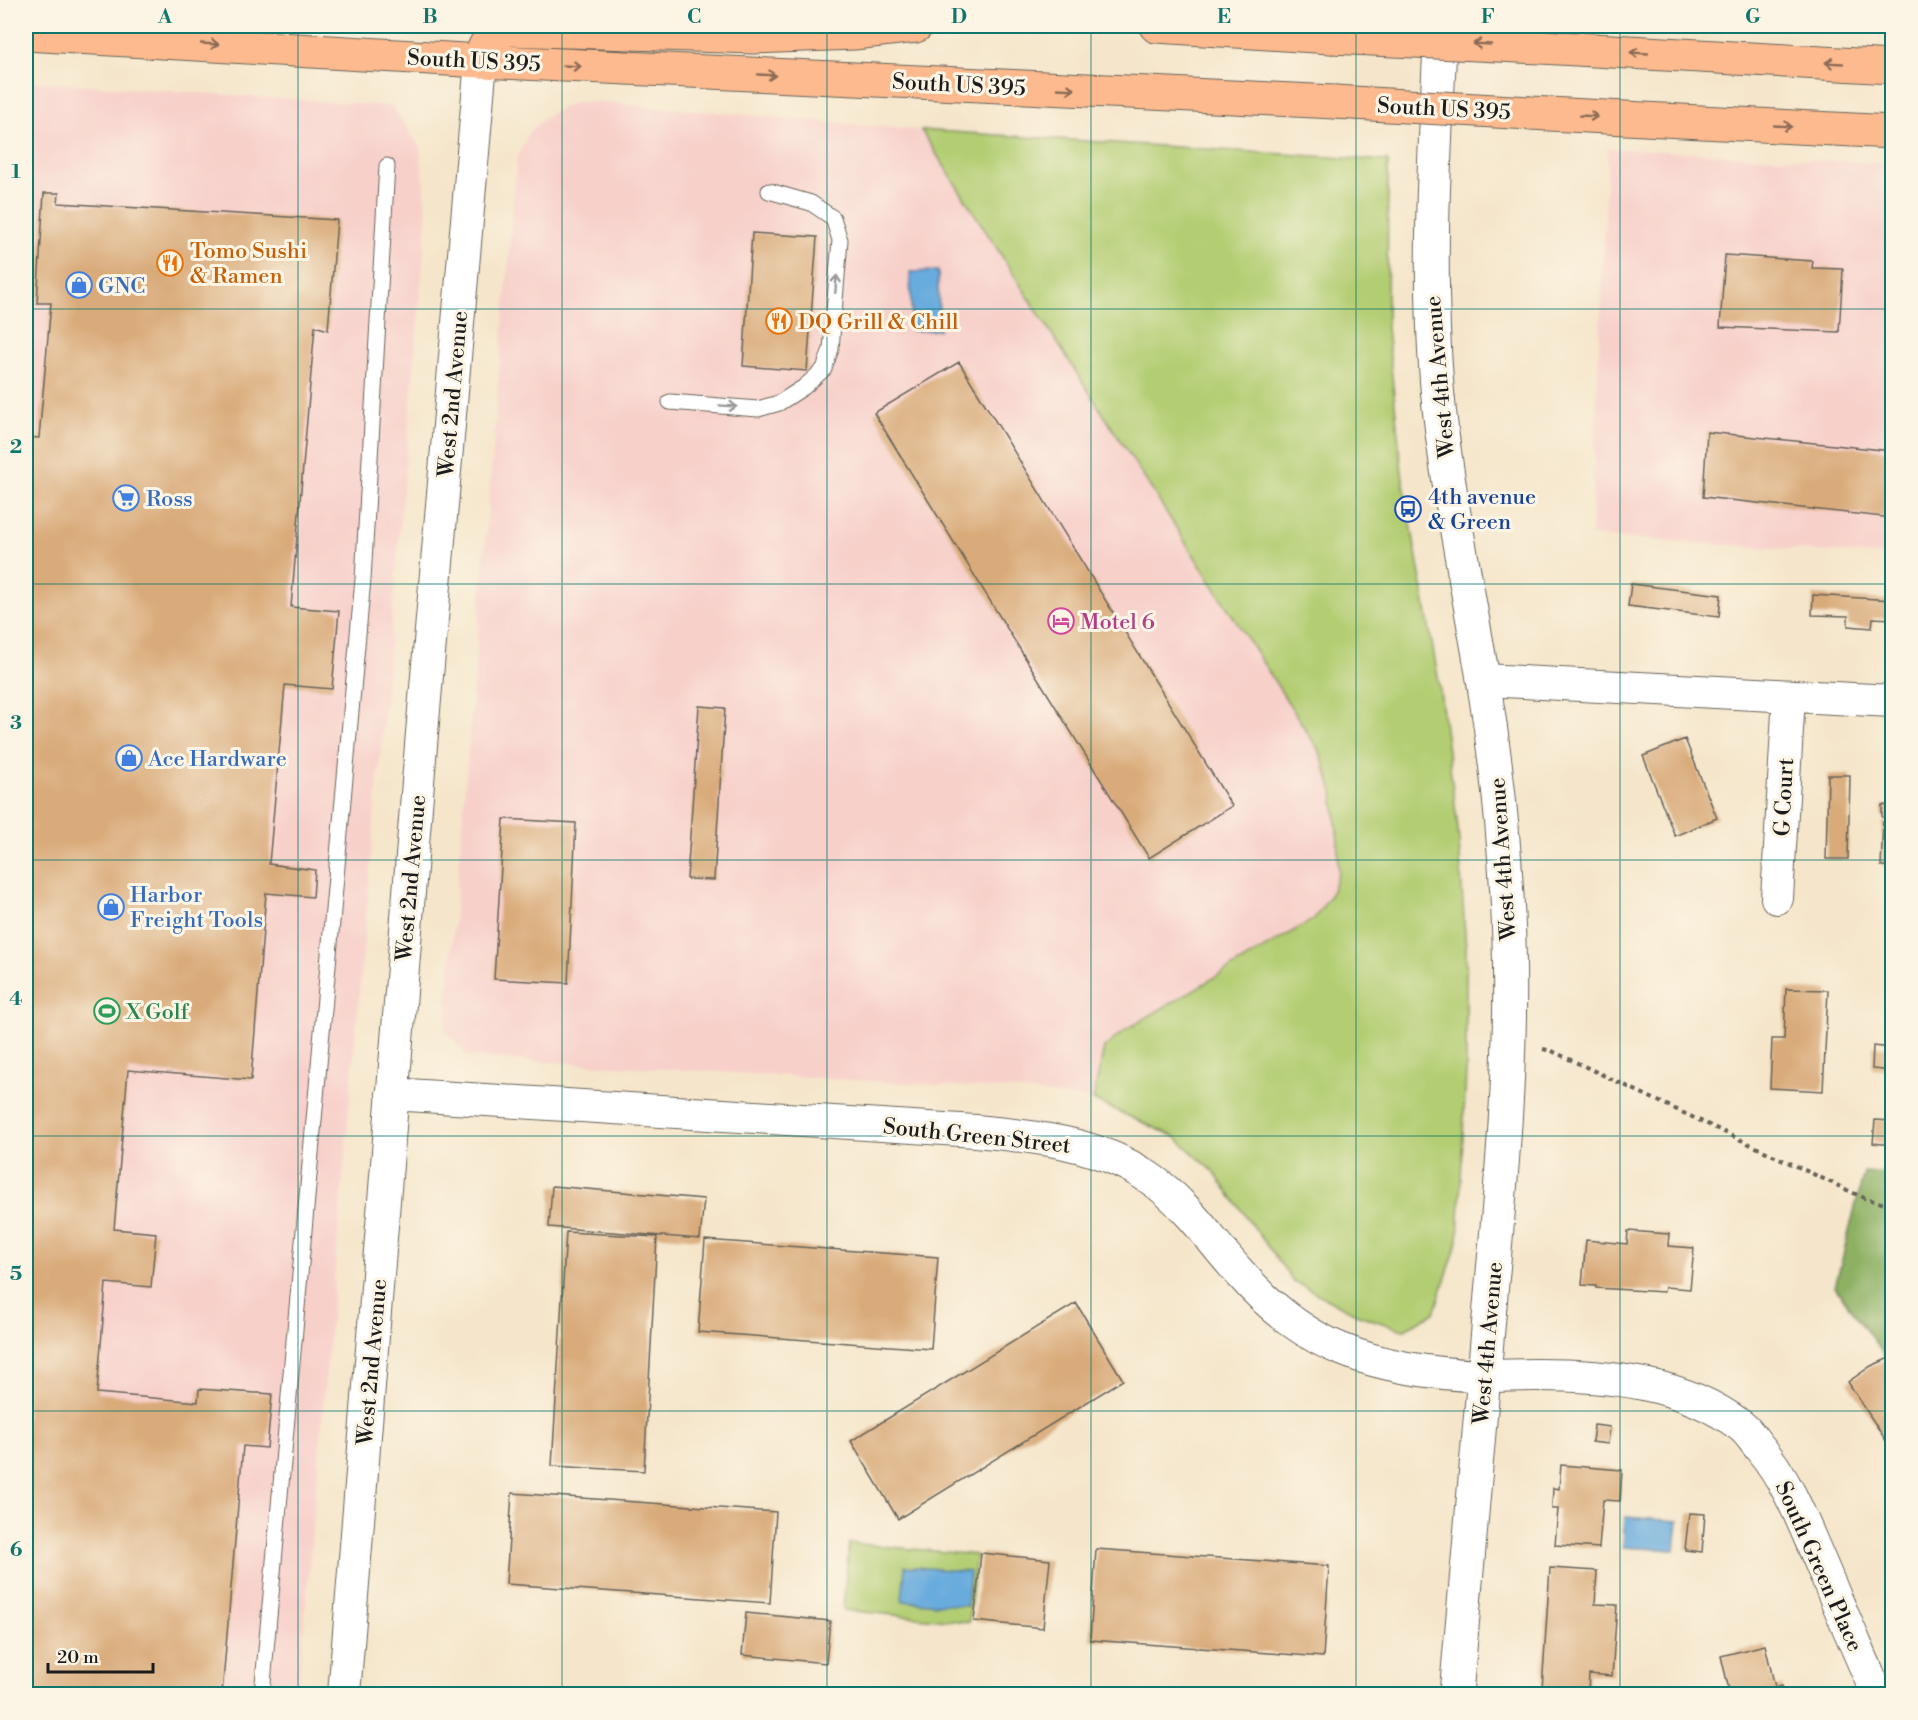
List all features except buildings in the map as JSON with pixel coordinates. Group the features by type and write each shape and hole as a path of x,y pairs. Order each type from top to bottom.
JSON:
{"highway":[{"path":"481,61 482,50 488,39 507,29 765,37 842,34 916,26"},
{"path":"1156,26 1893,67"},
{"name":"South US 395","path":"26,34 481,61 1335,102 1893,132"}],"street":[{"name":"West 4th Avenue","path":"1441,26 1432,191 1431,258 1437,387 1451,501 1483,680 1497,777 1508,900 1509,1044 1504,1153 1456,1695"},
{"name":"West 2nd Avenue","path":"344,1695 392,1094 481,61"},
{"path":"1483,680 1893,701"},
{"name":"G Court","path":"1777,898 1789,696"},
{"name":"South Green Street","path":"392,1094 976,1131 1061,1140 1094,1149 1126,1163 1150,1178 1196,1219 1239,1272 1272,1307 1298,1328 1341,1349 1385,1364 1484,1376"},
{"name":"South Green Place","path":"1484,1376 1538,1375 1642,1383 1685,1395 1715,1407 1744,1429 1767,1456 1789,1490 1877,1695"}],"lane":[{"path":"262,1695 363,579 387,166"},
{"path":"670,402 758,409 779,403 804,387 824,369 831,350 840,240 833,218 812,203 769,191"}],"path":[{"path":"1509,1044 1552,1051 1854,1193 1893,1206"}],"shaded area":[{"path":"26,81 392,106 420,147 427,217 298,1694 26,1694"},
{"path":"576,102 599,102 921,130 1320,752 1333,791 1338,841 1338,874 1330,896 1314,919 1125,1030 1104,1048 1093,1100 1019,1090 468,1057 445,1030 517,157 530,131 551,113"},
{"path":"1608,148 1892,164 1892,556 1591,536"}],"green space":[{"path":"921,130 1388,161 1387,328 1402,473 1439,683 1458,828 1466,950 1466,1072 1458,1241 1434,1313 1403,1330 1356,1314 1293,1281 1213,1171 1175,1137 1093,1100 1104,1048 1125,1030 1314,919 1330,896 1338,874 1338,841 1333,791 1320,752"},
{"path":"1864,1172 1892,1174 1892,1366 1835,1287"},
{"path":"849,1543 976,1555 969,1622 843,1610"}],"water":[{"path":"938,271 939,330 912,331 910,272"},
{"path":"1625,1517 1678,1521 1675,1550 1623,1547"},
{"path":"905,1566 970,1572 967,1606 902,1601"}],"place":[{"name":"Tomo Sushi & Ramen","path":"170,263"},
{"name":"GNC","path":"79,285"},
{"name":"DQ Grill & Chill","path":"779,321"},
{"name":"Ross","path":"126,498"},
{"name":"4th avenue & Green","path":"1408,509"},
{"name":"Motel 6","path":"1061,621"},
{"name":"Ace Hardware","path":"129,758"},
{"name":"Harbor Freight Tools","path":"111,907"},
{"name":"X Golf","path":"107,1011"}]}
